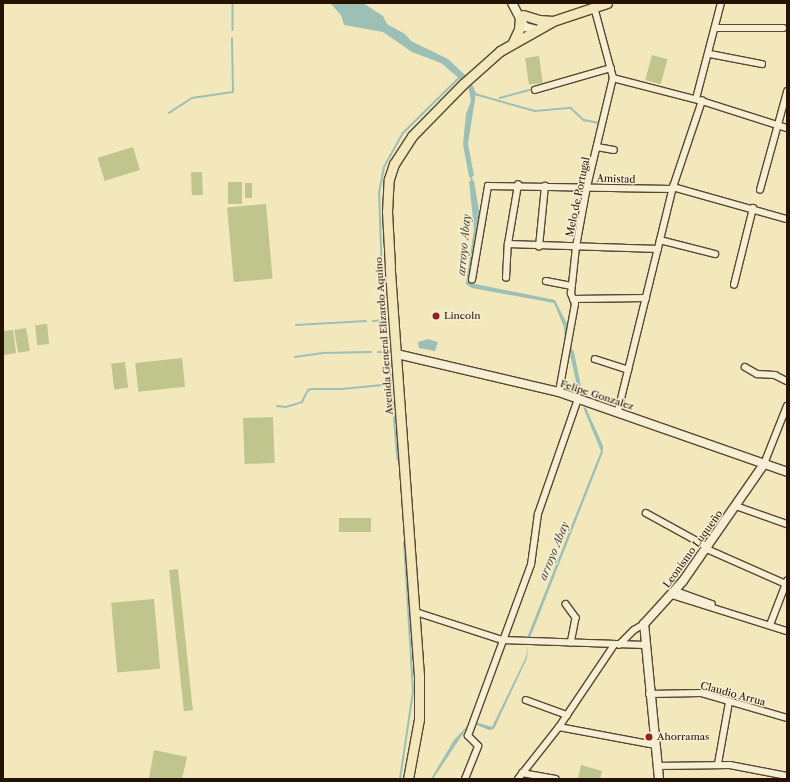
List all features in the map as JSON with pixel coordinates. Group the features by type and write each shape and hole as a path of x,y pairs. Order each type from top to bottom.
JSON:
{"main road":[{"name":"Avenida General Elizardo Aquino","path":"408,779 419,719 416,612 387,212 389,179 394,164 412,136 466,81 513,42 553,21 607,3"},
{"path":"513,42 519,29 522,17 553,21"}],"street":[{"path":"512,3 522,17"},
{"path":"517,3 525,27 533,31"},
{"path":"618,411 672,188 699,100 721,3"},
{"name":"Melo de Portugal","path":"558,392 576,304 573,298 572,286 576,247 587,187 598,147 613,78 594,7"},
{"path":"716,28 783,28"},
{"path":"710,54 762,64"},
{"path":"535,90 610,68"},
{"path":"613,78 699,100 787,128"},
{"path":"760,190 779,126 787,92"},
{"path":"598,147 614,150"},
{"path":"506,278 508,244 518,185"},
{"name":"Amistad","path":"472,280 487,187 518,185 672,188 753,208 787,219"},
{"path":"539,247 545,186"},
{"path":"734,285 753,208"},
{"path":"660,240 715,254"},
{"path":"508,244 539,247 658,249"},
{"path":"546,281 572,286"},
{"path":"573,298 646,298"},
{"name":"Felipe Gonzalez","path":"397,354 558,392 618,411 787,472"},
{"path":"595,359 628,370"},
{"path":"745,367 757,374 775,375 787,381"},
{"path":"465,779 478,746 468,736 502,640 531,565 538,514 578,399"},
{"name":"Leonismo Luqueño","path":"644,624 651,614 674,593 707,548 764,464 787,406"},
{"path":"736,506 787,524"},
{"path":"646,513 707,548 786,582 770,626"},
{"path":"674,593 787,631"},
{"path":"781,596 787,599"},
{"path":"566,604 576,618 571,643"},
{"path":"416,612 502,640 645,645"},
{"path":"518,779 559,726 617,645 634,630 644,624 659,779"},
{"name":"Claudio Arrua","path":"650,694 701,694 787,718"},
{"path":"526,700 567,715"},
{"path":"718,764 729,702"},
{"path":"559,726 655,745"},
{"path":"657,766 718,764 787,776"},
{"path":"522,773 555,779"}],"green space":[{"path":"652,55 667,59 661,84 645,80"},
{"path":"539,56 543,83 529,85 525,58"},
{"path":"133,147 140,170 105,181 98,158"},
{"path":"191,172 202,172 203,195 192,195"},
{"path":"228,182 242,182 242,204 228,204"},
{"path":"245,183 252,183 252,198 245,198"},
{"path":"266,204 273,279 234,282 227,207"},
{"path":"47,324 49,344 37,345 35,325"},
{"path":"26,328 30,351 18,353 14,330"},
{"path":"13,330 16,353 4,355 3,331"},
{"path":"182,358 185,387 138,392 135,363"},
{"path":"125,362 128,388 114,390 111,364"},
{"path":"273,417 275,463 245,464 243,418"},
{"path":"339,518 371,518 371,532 339,532"},
{"path":"178,569 193,710 184,711 169,570"},
{"path":"154,599 160,669 117,672 111,603"},
{"path":"154,750 187,757 182,779 149,779"},
{"path":"581,765 602,771 600,779 578,779"}],"water":[{"path":"330,3 363,3 383,16 387,24 405,34 411,41 448,59 466,76 461,80 441,63 412,52 383,32 344,25 341,15"},
{"path":"471,82 476,93 468,144 474,176 469,177 463,144 466,114 471,101 468,85"},
{"path":"469,181 474,181 480,217 468,279 470,283 555,300 567,324 565,345 564,327 554,303 472,288 466,284 474,229"},
{"path":"428,339 438,342 435,351 419,348 418,342"},
{"path":"571,347 574,352 583,397 580,397 577,386 570,354"},
{"path":"583,407 586,408 603,446 603,452 530,638 527,638 601,451"},
{"path":"528,645 527,658 494,729 489,730 474,724 475,722 492,727 526,657"},
{"path":"470,723 433,779 431,779 454,740"}],"waterway":[{"path":"233,3 233,30"},
{"path":"169,113 192,98 233,92 232,39"},
{"path":"382,277 379,193 384,167 402,134 460,77"},
{"path":"500,98 533,89"},
{"path":"475,94 535,111 571,108 584,120 600,123"},
{"name":"arroyo Abay","path":"471,175 473,183"},
{"path":"384,294 398,459"},
{"path":"373,321 386,320"},
{"path":"296,325 366,321"},
{"path":"295,357 323,353 371,352"},
{"path":"378,352 390,352"},
{"path":"277,406 286,407 302,402 308,390 312,389 342,389 392,384"},
{"path":"400,779 413,692 404,542"}],"place":[{"name":"Lincoln","path":"436,316"},
{"name":"Ahorramas","path":"649,737"}]}
